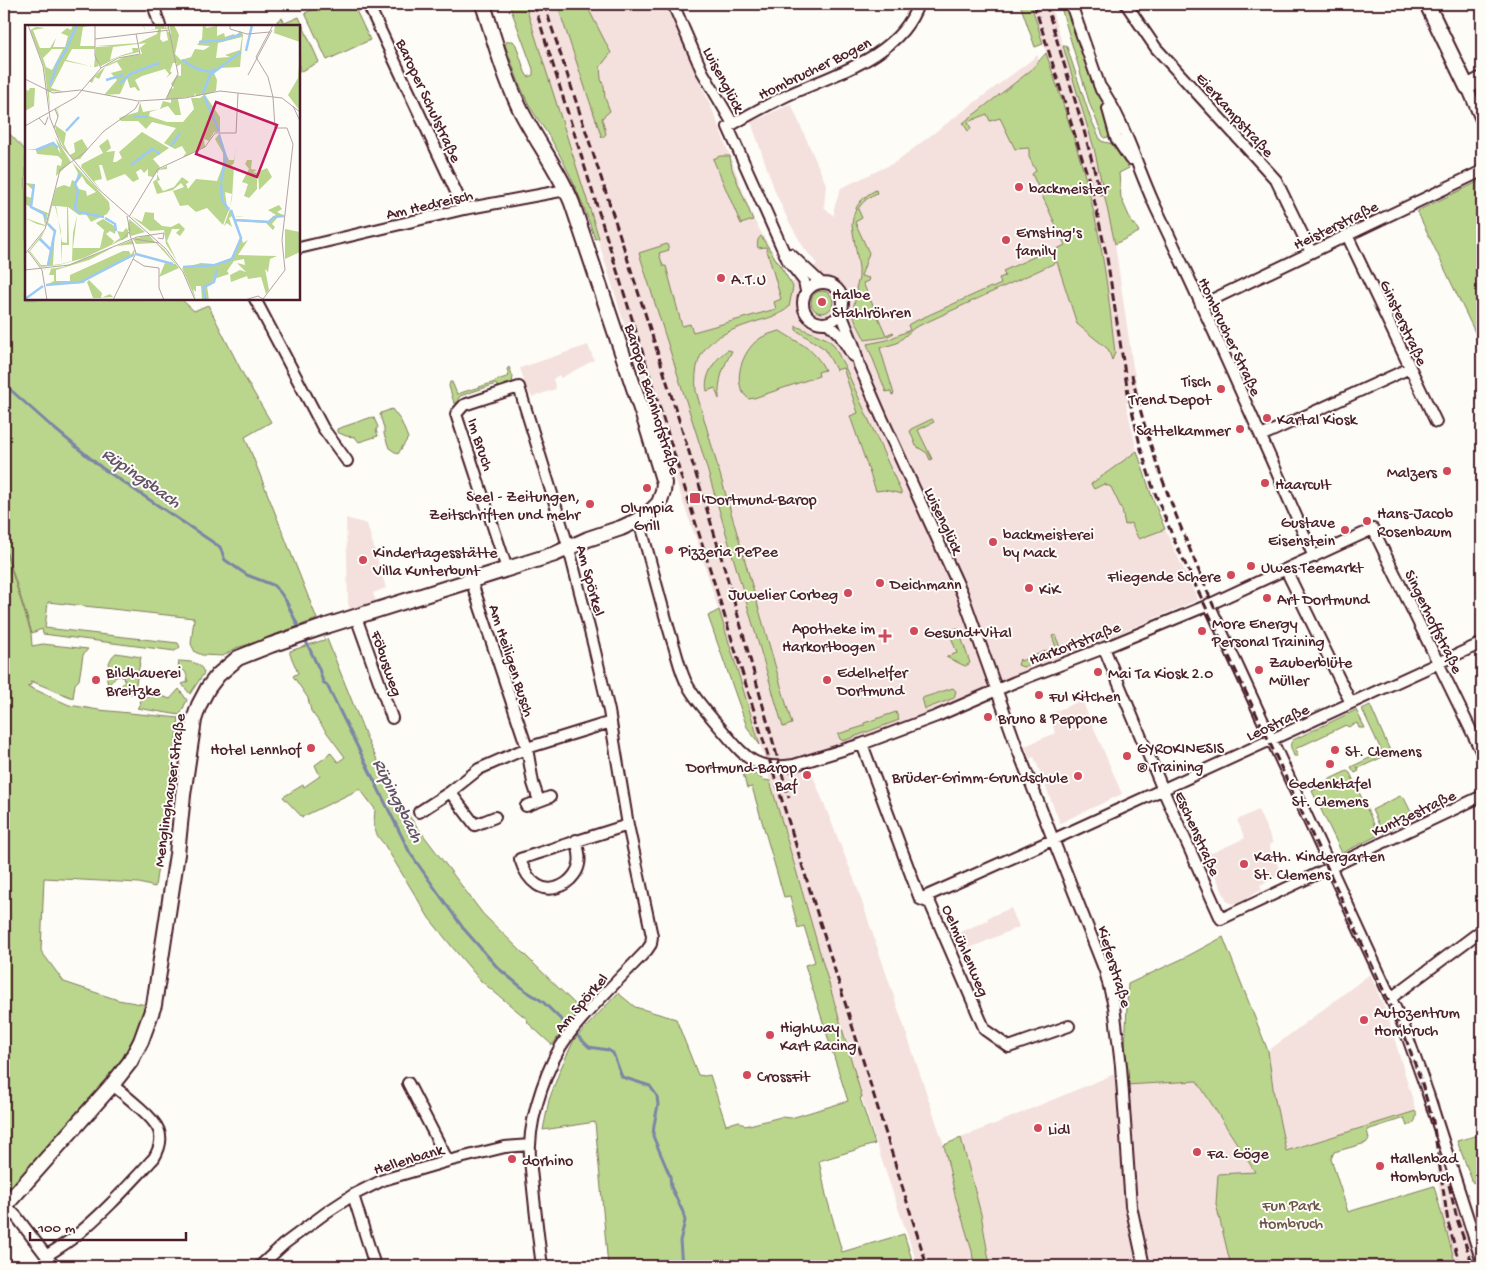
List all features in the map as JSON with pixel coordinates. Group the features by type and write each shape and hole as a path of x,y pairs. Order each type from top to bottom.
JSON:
{"street":[{"path":"153,4 160,25"},
{"name":"Baroper Schulstraße","path":"368,4 464,209"},
{"name":"Baroper Bahnhofstraße","path":"483,4 520,110 566,190 641,408 663,479 663,492 658,503 651,512 639,521"},
{"name":"Luisenglück","path":"673,4 702,71 733,124 728,127 788,261 804,281 806,291 802,304 806,315 818,323 828,323 840,335 859,365"},
{"name":"Hombrucher Bogen","path":"733,124 787,95 863,62 879,53 905,26 918,4"},
{"name":"Hombrucher Straße","path":"1071,4 1112,120 1116,138 1144,183 1261,436 1314,557"},
{"name":"Eierkampstraße","path":"1126,4 1156,48 1276,180 1311,252"},
{"path":"1427,4 1482,122"},
{"path":"1466,87 1482,80"},
{"name":"Heisterstraße","path":"1201,305 1482,170"},
{"name":"Am Hedreisch","path":"300,248 464,209 566,190"},
{"name":"Ginsterstraße","path":"1351,233 1410,368 1436,422"},
{"name":"Luisenglück","path":"782,246 821,283 836,287 841,294 844,304 841,314 854,346 859,365 962,593 996,690"},
{"path":"806,291 812,286 821,283"},
{"path":"256,300 323,428 347,461"},
{"path":"828,323 835,320 841,314"},
{"path":"1261,436 1410,368"},
{"name":"Am Spörkel","path":"456,414 464,404 520,387 569,549 594,647 611,722 628,825 652,936 651,944 647,950 578,1023 559,1050 546,1078 534,1118 530,1145 535,1214 542,1266"},
{"name":"Im Bruch","path":"456,414 507,569"},
{"name":"Menglinghauser Straße","path":"5,1206 112,1085 130,1062 141,1041 154,1005 177,854 194,720 208,688 226,667 238,658 318,629 569,549 588,539 639,521"},
{"name":"Harkortstraße","path":"639,521 666,619 687,685 708,713 746,757 765,766 780,768 862,744 937,716 1036,673 1104,648 1209,604 1374,529"},
{"name":"Singerhoffstraße","path":"1374,529 1482,753"},
{"path":"1286,570 1351,703"},
{"name":"Am Heiligen Busch","path":"471,580 527,748 533,783 539,801"},
{"path":"1209,604 1404,1026 1423,1078 1482,1262"},
{"name":"Föbusweg","path":"356,617 392,718"},
{"name":"Leostraße","path":"920,899 1163,790 1482,643"},
{"name":"Eschenstraße","path":"1104,648 1163,790 1221,919"},
{"name":"Kieferstraße","path":"996,690 1053,840 1095,943 1114,1006 1121,1066 1131,1206 1144,1266"},
{"path":"419,812 450,792 479,769 527,748 611,722"},
{"name":"Oelmühlenweg","path":"862,744 920,899 930,904 985,1030 1009,1047 1069,1026"},
{"path":"450,792 475,824 495,817"},
{"name":"Kuntzestraße","path":"1221,919 1482,796"},
{"path":"526,806 550,797"},
{"path":"576,840 579,852 579,865 569,882 557,888 543,889 527,876 520,859 576,840 628,825"},
{"path":"1391,998 1482,930"},
{"path":"408,1083 448,1161"},
{"path":"46,1256 71,1240 94,1220 116,1199 158,1152 161,1135 158,1126 112,1085"},
{"name":"Hellenbank","path":"260,1266 291,1238 353,1195 382,1180 505,1147 530,1145"},
{"path":"353,1195 375,1266"},
{"path":"5,1206 16,1216 54,1266"}],"shaded area":[{"path":"525,4 666,4 715,116 754,220 791,283 817,264 804,248 788,220 776,194 751,122 791,104 826,184 824,207 834,216 834,208 841,188 894,163 1038,55 1038,92 1112,360 1095,217 1031,4 1050,4 1094,148 1115,244 1133,367 1140,399 1126,403 1137,451 1165,529 1198,600 874,734 793,759 794,763 766,764 699,547 631,346"},
{"path":"588,345 594,360 561,378 559,375 553,379 556,389 532,397 526,387 520,368"},
{"name":"Kindertagesstätte Villa Kunterbunt","path":"346,518 367,524 386,588 373,593 376,601 350,609 348,603"},
{"name":"Brüder-Grimm-Grundschule","path":"1082,700 1122,794 1060,823 1034,757 1030,759 1025,746 1055,733 1049,714"},
{"path":"767,768 793,768 811,771 856,884 944,1145 955,1195 972,1251 974,1266 918,1266 884,1167 796,893"},
{"name":"Kath. Kindergarten St. Clemens","path":"1258,810 1273,843 1269,846 1282,874 1260,885 1262,890 1234,904 1230,903 1227,901 1205,854 1212,853 1245,838 1237,820"},
{"path":"1011,908 1019,927 956,954 949,937"},
{"path":"1370,974 1387,1014 1416,1111 1286,1151 1274,1095 1268,1051"},
{"path":"1124,1070 1125,1085 1197,1081 1255,1173 1218,1174 1216,1204 1231,1266 990,1266 981,1214 961,1138"},
{"path":"1448,1170 1479,1266 1456,1266 1444,1226 1437,1172"}],"green space":[{"path":"326,4 353,4 370,40 327,60 305,13"},
{"path":"509,4 525,4 599,238 595,239 571,177 559,153 523,93 505,45 507,41 513,41 516,45 528,77 533,75 533,69"},
{"path":"557,4 588,4 590,12 611,53 600,67 605,98 610,111 602,118 606,134 602,138"},
{"path":"1020,4 1031,4 1043,44 1035,47"},
{"path":"1060,4 1065,4 1080,49 1105,108 1112,136 1104,138 1090,105"},
{"path":"299,17 319,62 300,72 300,25 279,25 277,21 282,18 285,23"},
{"path":"1063,46 1067,47 1090,117 1101,141 1112,144 1129,168 1119,173 1121,198 1133,225 1135,224 1139,232 1115,244 1094,148"},
{"path":"1046,53 1079,155 1099,235 1115,353 1112,360 1108,349 1077,324 1057,262 914,328 897,343 880,348 894,394 892,395 890,391 886,392 867,344 887,340 910,330 908,325 911,323 1001,284 999,278 1005,276 1003,271 1049,250 1051,252 1065,245 1032,174 1036,171 1029,157 1029,148 1015,149 1000,118 990,121 987,114 968,122 971,129 968,131 963,123 1030,71"},
{"path":"4,128 25,150 25,300 182,300 194,311 208,305 245,378 271,422 245,437 317,619 236,648 223,656 202,655 195,652 191,644 194,618 48,602 45,628 178,643 180,647 175,651 43,634 42,629 32,633 4,544"},
{"path":"720,156 730,156 732,169 753,220 741,224 713,159"},
{"path":"1482,180 1482,347 1417,211"},
{"path":"876,190 877,193 866,200 858,209 862,218 855,222 869,253 861,276 869,278 868,281 863,283 886,335 894,333 886,337 865,340 853,312 858,292 856,288 859,268 852,226 858,204"},
{"path":"761,236 793,287 789,307 774,316 720,336 710,343 703,351 698,362 696,391 792,724 783,727 701,448 639,253 667,244 669,250 659,253 663,266 666,266 682,326 690,324 693,332 776,309 774,302 781,299 766,247 758,248"},
{"path":"822,291 830,294 833,302 830,310 822,313 814,310 811,302 814,294"},
{"path":"796,326 827,339 833,344 902,494 884,490 876,491 850,416 858,413 843,368 836,370 825,349 796,330"},
{"path":"780,331 811,351 825,370 818,372 819,376 749,399 743,393 740,385 740,368 743,360 752,345 758,340 765,335"},
{"path":"728,350 732,351 722,374 719,386 719,399 715,388 707,391 707,380 715,362"},
{"path":"509,367 513,377 512,383 498,388 496,384 460,396 456,403 454,403 449,386 450,382 452,382 457,394 509,376 507,369"},
{"path":"392,409 401,421 408,438 398,454 389,448 380,415"},
{"path":"372,417 378,427 376,430 378,436 359,442 355,437 337,432 337,429"},
{"path":"932,419 934,422 918,430 932,459 930,460 927,453 916,446 910,431"},
{"path":"1137,451 1165,529 1139,539 1131,523 1125,525 1122,510 1111,487 1104,484 1094,489 1091,484"},
{"path":"4,547 31,633 32,646 43,644 88,649 83,655 79,680 75,684 73,698 31,681 31,685 27,686 69,705 179,718 155,887 139,883 44,878 41,951 64,982 118,1000 147,1005 135,1040 107,1081 4,1197"},
{"path":"719,610 760,745 747,727 708,616"},
{"path":"958,628 970,663 965,666 946,657 957,653 950,634 951,630"},
{"path":"1055,635 1061,649 1067,647 1068,649 1023,667 1018,665 1020,659 1021,661 1056,647 1052,636"},
{"path":"327,639 370,746 403,808 483,914 580,1009 552,1045 528,1023 527,1019 481,981 429,918 377,835 374,824 375,809 360,789 302,817 283,797 303,785 304,787 320,776 315,765 330,752 338,762 345,757 311,711 308,698 293,676 298,673 290,651"},
{"path":"116,653 141,657 135,689 132,694 121,692 125,681 122,676 116,677 108,684 108,667 113,655"},
{"path":"179,661 197,664 204,673 190,694 182,684 188,682 185,671 178,669"},
{"path":"953,688 956,691 954,698 925,709 922,698"},
{"path":"179,689 187,700 180,715 137,708 140,705 141,698 159,695 170,699"},
{"path":"1370,705 1391,753 1359,768 1357,767 1359,771 1355,773 1351,767 1382,752 1362,709"},
{"path":"1356,710 1365,728 1359,728 1357,723 1348,727 1346,725 1295,749 1298,756 1294,756 1291,750 1293,740"},
{"path":"896,712 899,720 843,741 840,739 838,734 864,726 864,723"},
{"path":"741,766 764,780 770,781 862,1097 860,1098 875,1144 819,1161 826,1195 842,1252 904,1234 914,1266 608,1266 595,1122 543,1130 549,1100 574,1040 618,993 635,1007 676,1019 698,1075 710,1075 726,1125 739,1121 745,1126 781,1117 791,1118 848,1101 805,965 815,962 804,926 798,928 790,896 784,897 752,787 747,788"},
{"path":"1347,771 1350,773 1379,835 1342,853 1312,791 1316,789 1315,786"},
{"path":"1400,796 1404,798 1414,818 1383,833 1372,810"},
{"name":"Fun Park Hombruch","path":"1223,937 1268,1051 1274,1095 1286,1151 1416,1111 1416,1119 1412,1124 1407,1126 1404,1118 1367,1130 1369,1139 1366,1143 1334,1152 1331,1159 1348,1212 1434,1186 1456,1266 1231,1266 1216,1204 1218,1174 1255,1172 1197,1081 1125,1085 1124,1070 1128,984 1184,958"},
{"path":"1482,1134 1482,1177 1473,1183 1457,1141"},
{"path":"961,1138 981,1214 990,1266 974,1266 972,1251 955,1195 944,1145"}],"waterway":[{"name":"Rüpingsbach","path":"4,384 102,468 220,547 225,560 247,575 273,585 286,601 301,632"},
{"name":"Rüpingsbach","path":"304,637 323,682 327,685 410,853 463,928 498,968 526,991 542,1001 589,1047 608,1050 613,1053 622,1077 650,1086 657,1096 658,1105 653,1136 670,1176 671,1187 683,1212 685,1221 680,1241 682,1266"}],"railway":[{"path":"534,4 927,1266"},
{"path":"544,4 645,312 703,497 789,798"},
{"path":"1034,4 1092,190 1107,258 1128,393 1141,449 1153,488 1175,542 1406,1039 1433,1121 1448,1222 1460,1266"},
{"path":"1046,4 1083,127 1101,195"},
{"path":"1132,375 1139,406 1158,466 1216,612"},
{"path":"1449,1185 1457,1219 1473,1266"}],"place":[{"name":"backmeister","path":"1019,187"},
{"name":"Ernsting's family","path":"1006,240"},
{"name":"A.T.U","path":"721,278"},
{"name":"Halbe Stahlröhren","path":"822,302"},
{"name":"Tisch Trend Depot","path":"1221,389"},
{"name":"Kartal Kiosk","path":"1267,418"},
{"name":"Sattelkammer","path":"1240,429"},
{"name":"Malzers","path":"1447,471"},
{"name":"Haarcult","path":"1265,483"},
{"name":"Olympia Grill","path":"647,488"},
{"name":"Dortmund-Barop","path":"695,498"},
{"name":"Seel - Zeitungen, Zeitschriften und mehr","path":"590,504"},
{"name":"Hans-Jacob Rosenbaum","path":"1367,521"},
{"name":"Gustave Eisenstein","path":"1345,530"},
{"name":"backmeisterei by Mack","path":"993,542"},
{"name":"Pizzeria PePee","path":"669,550"},
{"name":"Kindertagesstätte Villa Kunterbunt","path":"363,560"},
{"name":"Uwes Teemarkt","path":"1251,566"},
{"name":"Fliegende Schere","path":"1231,575"},
{"name":"Deichmann","path":"880,583"},
{"name":"KiK","path":"1029,588"},
{"name":"Juwelier Corbeg","path":"848,593"},
{"name":"Art Dortmund","path":"1267,598"},
{"name":"Gesund+Vital","path":"914,631"},
{"name":"More Energy Personal Training","path":"1202,631"},
{"name":"Apotheke im Harkortbogen","path":"885,636"},
{"name":"Zauberblüte Müller","path":"1259,670"},
{"name":"Mai Ta Kiosk 2.0","path":"1098,672"},
{"name":"Bildhauerei Breitzke","path":"96,680"},
{"name":"Edelhelfer Dortmund","path":"827,680"},
{"name":"Ful Kitchen","path":"1039,695"},
{"name":"Bruno & Peppone","path":"988,717"},
{"name":"Hotel Lennhof","path":"311,748"},
{"name":"St. Clemens","path":"1335,750"},
{"name":"GYROKINESIS ® Training","path":"1127,756"},
{"name":"Gedenktafel St. Clemens","path":"1330,764"},
{"name":"Dortmund-Barop Baf","path":"807,775"},
{"name":"Brüder-Grimm-Grundschule","path":"1078,776"},
{"name":"Kath. Kindergarten St. Clemens","path":"1244,864"},
{"name":"Autozentrum Hombruch","path":"1364,1020"},
{"name":"Highway Kart Racing","path":"770,1035"},
{"name":"CrossFit","path":"747,1075"},
{"name":"Lidl","path":"1038,1128"},
{"name":"Fa. Göge","path":"1197,1152"},
{"name":"dorhino","path":"512,1159"},
{"name":"Hallenbad Hombruch","path":"1380,1166"}]}
